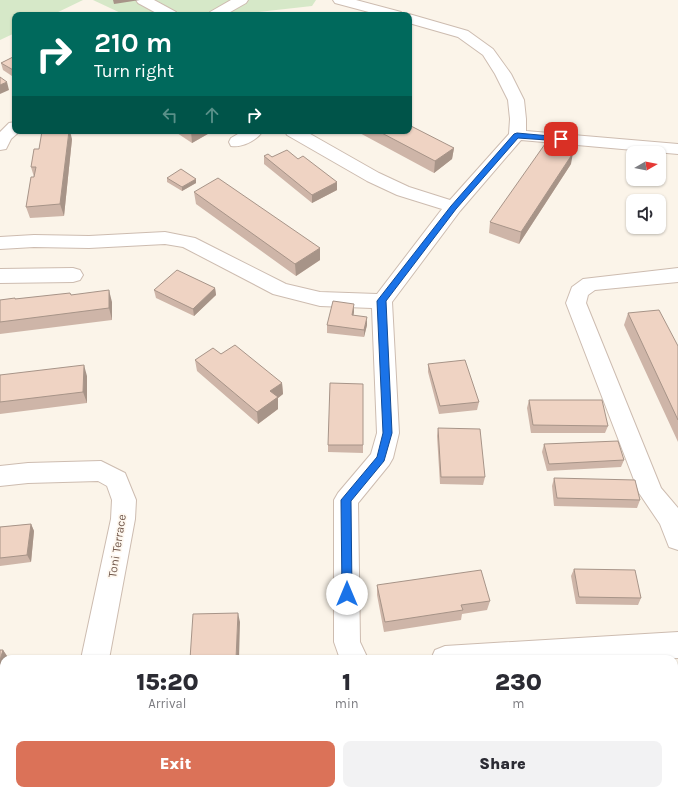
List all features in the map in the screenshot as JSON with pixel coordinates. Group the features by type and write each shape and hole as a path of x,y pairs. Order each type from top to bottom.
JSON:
{"street":[{"path":"144,0 166,12"},
{"path":"220,12 241,0"},
{"path":"340,0 385,12"},
{"path":"352,655 347,642 346,500 381,458 388,433 382,301 454,207 517,135 518,119 516,100 503,74 488,52 464,34 412,19"},
{"path":"0,145 4,136 12,129"},
{"path":"237,142 250,134"},
{"path":"298,134 373,177 403,191 454,207"},
{"path":"517,135 678,149"},
{"path":"0,243 89,242 165,238 188,242 280,289 320,299 382,301"},
{"path":"0,276 73,275"},
{"path":"676,525 651,493 576,303 579,292 590,284 678,275"},
{"name":"Toni Terrace","path":"0,476 28,473 101,471 116,480 124,500 123,519 96,655"},
{"path":"592,655 678,645"}],"green space":[{"path":"0,0 83,0 58,12 12,12 12,34 0,40"},
{"path":"93,0 316,0 312,6 259,12 119,12"}],"building":[{"path":"12,58 12,69 1,63"},
{"path":"0,77 7,82 0,85"},
{"path":"412,127 454,148 435,161 384,134 412,134"},
{"path":"42,134 69,134 60,204 26,207 31,177 34,177 36,167 31,167 34,149 39,149"},
{"path":"545,144 573,153 521,232 490,222"},
{"path":"287,150 298,159 303,156 337,182 312,195 264,156 268,154 272,157"},
{"path":"181,169 196,179 182,187 167,178"},
{"path":"218,178 320,248 295,264 194,192"},
{"path":"177,270 215,288 193,309 154,290"},
{"path":"109,290 109,308 0,322 0,300 70,293 71,295"},
{"path":"333,301 354,304 352,315 367,317 364,330 327,325"},
{"path":"659,310 678,346 678,420 628,313"},
{"path":"235,345 282,383 270,391 278,397 257,412 195,360 213,348 221,354"},
{"path":"465,360 479,402 440,406 428,364"},
{"path":"84,365 83,392 0,402 0,375"},
{"path":"330,383 363,384 363,445 328,445"},
{"path":"529,400 602,400 608,426 533,425"},
{"path":"438,428 480,429 485,477 441,477"},
{"path":"618,441 624,460 549,464 544,444"},
{"path":"554,478 635,480 640,500 557,498"},
{"path":"31,524 27,555 0,558 0,527"},
{"path":"574,569 635,570 641,598 579,597"},
{"path":"481,570 490,601 461,605 463,610 385,622 377,585"},
{"path":"238,613 236,655 190,655 193,614"},
{"path":"0,650 3,650 2,655 0,655"}],"route":[{"path":"347,594 346,500 381,458 388,433 382,301 454,207 517,135 561,139"}]}
